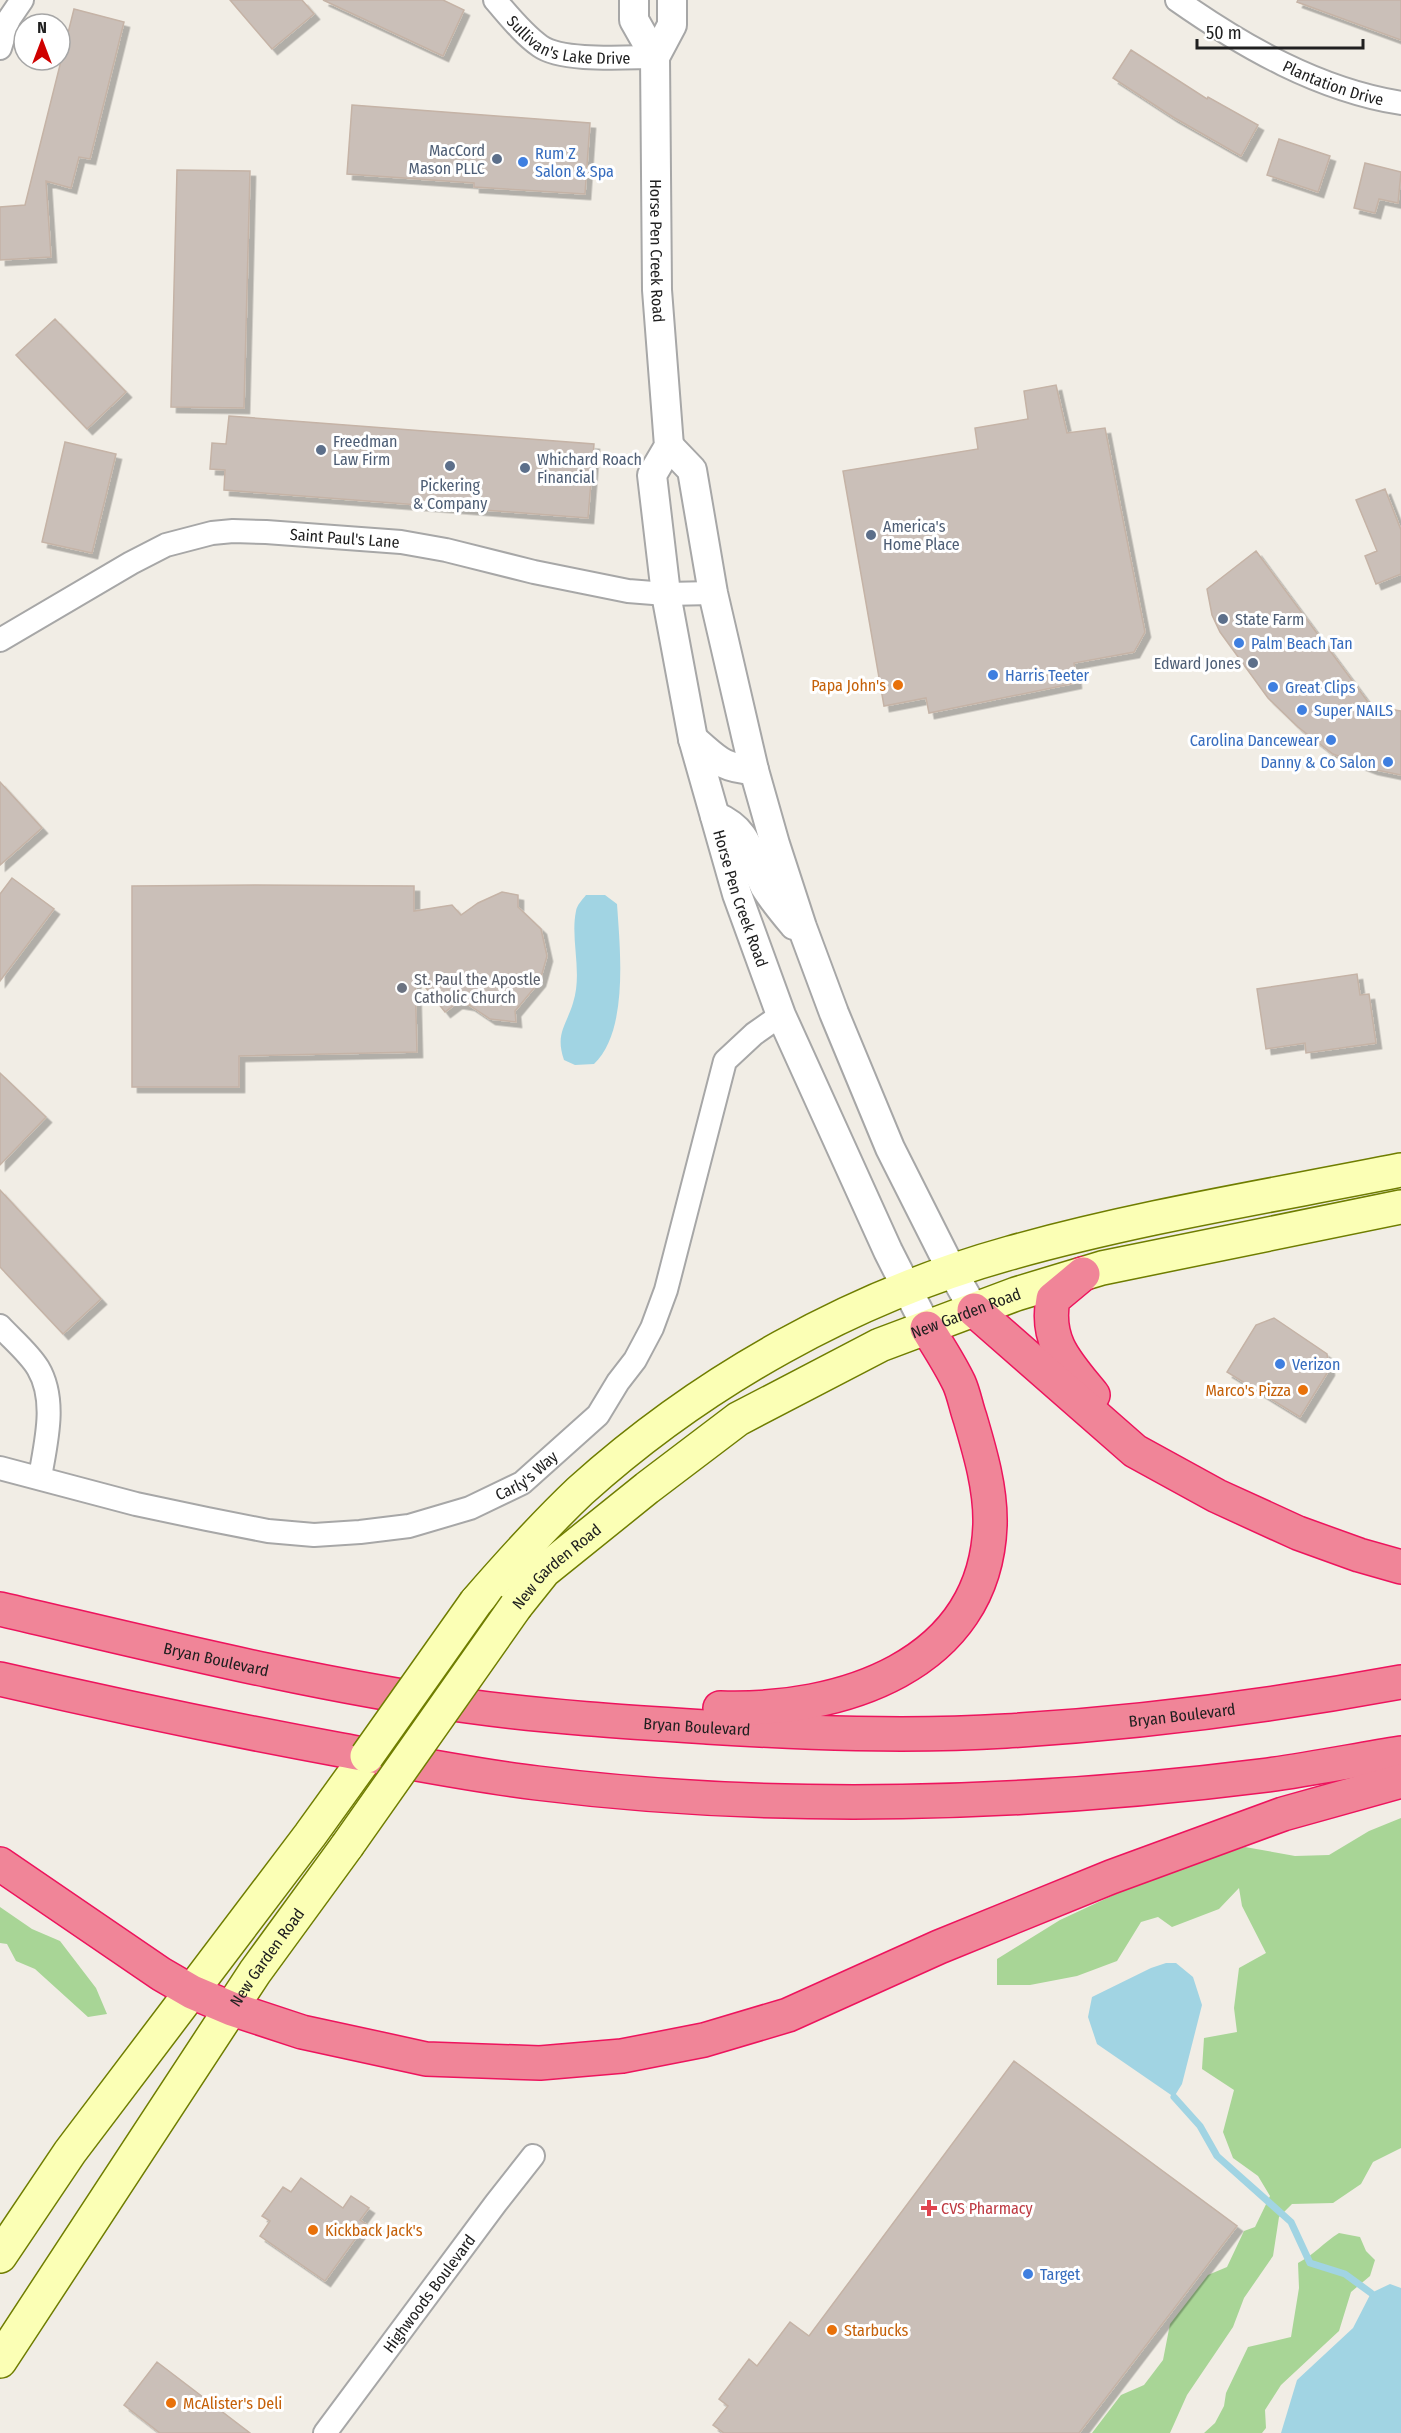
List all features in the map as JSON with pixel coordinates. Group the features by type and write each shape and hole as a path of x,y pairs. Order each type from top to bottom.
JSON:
{"highway":[{"path":"1083,1274 1053,1299 1051,1326 1057,1347 1098,1401 1114,1433"},
{"path":"974,1310 1135,1451 1217,1496 1298,1533 1401,1567"},
{"path":"467,1706 672,1706 743,1709 789,1706 825,1700 866,1688 904,1669 928,1650 951,1629 967,1604 986,1556 990,1524 983,1462 960,1384 927,1328"},
{"name":"Bryan Boulevard","path":"0,1609 262,1669 467,1706 602,1720 794,1732 992,1731 1116,1722 1240,1708 1401,1682"},
{"path":"0,1679 188,1722 463,1773 614,1791 736,1798 869,1801 1011,1798 1139,1789 1270,1775 1401,1753"},
{"path":"0,1864 161,1974 192,1992 232,2009 302,2032 426,2059 540,2063 634,2054 704,2040 788,2015 939,1947 1111,1877 1283,1814 1401,1781"}],"main road":[{"path":"0,2256 70,2152 310,1835 476,1602 526,1544 581,1490 671,1418 751,1365 856,1310 952,1271 1009,1253 1144,1220 1401,1170"},
{"name":"New Garden Road","path":"0,2361 255,1972 544,1570 738,1419 880,1345 974,1310 1083,1274 1401,1207"}],"street":[{"path":"0,48 4,21 22,0"},
{"name":"Sullivan's Lake Drive","path":"495,0 529,37 542,48 556,53 580,56 655,57"},
{"name":"Horse Pen Creek Road","path":"634,0 634,20 655,57"},
{"name":"Horse Pen Creek Road","path":"672,0 672,25 655,57 657,291 669,446 652,475 666,594 693,739 737,894 781,1016 906,1288 927,1328"},
{"name":"Plantation Drive","path":"1178,0 1217,28 1272,60 1370,98 1401,103"},
{"path":"669,446 692,470 713,593 754,770 775,844 810,947 834,1013 890,1148 974,1310"},
{"name":"Saint Paul's Lane","path":"0,640 166,545 212,533 233,531 401,542 616,588 666,594 713,593"},
{"path":"693,739 726,766 732,769 754,770"},
{"path":"715,816 728,822 745,839 766,888 810,947"},
{"name":"Carly's Way","path":"0,1468 187,1515 268,1531 314,1535 360,1533 409,1526 470,1508 522,1483 598,1415 618,1382 635,1360 652,1328 666,1290 725,1061 754,1034 781,1016"},
{"path":"0,1326 38,1367 46,1388 49,1416 40,1477"},
{"name":"Highwoods Boulevard","path":"325,2433 533,2156"}],"green space":[{"path":"1401,1818 1401,2148 1373,2162 1361,2184 1333,2203 1292,2204 1279,2217 1273,2256 1244,2298 1233,2327 1187,2395 1170,2433 1092,2433 1121,2395 1144,2385 1163,2360 1170,2324 1208,2275 1227,2267 1244,2231 1255,2227 1270,2196 1258,2176 1233,2158 1223,2132 1234,2090 1202,2069 1204,2038 1237,2032 1234,2008 1239,1968 1266,1953 1242,1906 1239,1888 1219,1909 1172,1927 1158,1917 1141,1922 1117,1961 1077,1976 1030,1985 997,1985 997,1959 1060,1920 1174,1870 1245,1847 1295,1856 1329,1855 1369,1831"},
{"path":"0,1907 32,1929 60,1941 96,1988 107,2014 88,2017 35,1969 16,1961 7,1944 0,1943"},
{"path":"1339,2233 1360,2237 1366,2251 1375,2260 1370,2276 1351,2292 1339,2331 1281,2385 1265,2410 1266,2428 1262,2433 1204,2433 1215,2423 1224,2406 1226,2393 1248,2347 1291,2337 1299,2288 1298,2263"}],"water":[{"path":"586,895 605,895 617,904 620,988 613,1031 605,1049 594,1064 575,1065 564,1060 561,1037 576,991 574,933 576,911"},
{"path":"1166,1963 1176,1963 1193,1977 1202,2005 1182,2084 1174,2097 1097,2044 1088,2017 1092,1997"},
{"path":"1390,2284 1401,2288 1401,2433 1281,2433 1297,2380 1353,2328 1371,2293"}],"building":[{"path":"230,0 302,0 314,14 272,49"},
{"path":"323,0 443,0 464,10 443,56"},
{"path":"1298,0 1401,0 1401,40 1297,2"},
{"path":"74,9 124,22 90,159 79,157 71,188 46,181 51,257 0,260 0,207 25,205 58,72 72,72"},
{"path":"1131,50 1207,99 1208,97 1258,125 1241,156 1173,117 1113,78"},
{"path":"352,105 590,123 585,194 474,187 474,183 347,174"},
{"path":"1279,139 1330,156 1318,192 1267,175"},
{"path":"1365,163 1401,172 1398,203 1379,199 1375,213 1354,208"},
{"path":"177,170 250,171 244,408 171,407"},
{"path":"55,319 126,392 87,429 16,355"},
{"path":"1056,385 1067,433 1105,428 1145,632 1134,652 1074,663 1076,683 929,713 926,698 884,706 843,471 978,449 975,428 1028,419 1024,391"},
{"path":"229,416 594,444 588,518 224,490 225,470 210,469 212,443 226,444"},
{"path":"65,442 116,454 92,553 42,542"},
{"path":"1385,489 1401,530 1401,574 1376,584 1365,556 1377,551 1356,500"},
{"path":"1256,551 1371,706 1401,711 1401,775 1372,769 1333,754 1298,727 1268,698 1220,632 1212,615 1207,589"},
{"path":"0,782 42,828 0,865"},
{"path":"12,878 54,909 0,981 0,894"},
{"name":"St. Paul the Apostle Catholic Church","path":"132,886 414,886 414,911 452,905 461,915 478,903 502,892 518,895 518,907 541,929 547,956 540,981 515,1011 516,1022 490,1019 469,1005 457,1003 445,1012 415,974 417,1052 239,1056 239,1087 132,1087"},
{"path":"1357,974 1360,995 1369,994 1376,1043 1306,1053 1305,1043 1266,1049 1257,989"},
{"path":"0,1073 46,1117 0,1165"},
{"path":"0,1190 101,1299 63,1334 0,1267"},
{"path":"1274,1318 1327,1354 1329,1370 1300,1417 1227,1372 1256,1325"},
{"name":"Target","path":"1014,2061 1237,2226 1079,2433 724,2433 713,2425 728,2406 719,2399 749,2359 757,2366 790,2322 809,2336"},
{"name":"Kickback Jack's","path":"301,2178 343,2208 351,2196 369,2208 360,2220 366,2224 325,2281 260,2236 270,2221 262,2216 283,2187 291,2192"},
{"path":"157,2362 250,2433 160,2433 124,2405"}],"waterway":[{"path":"1174,2097 1200,2126 1217,2156 1291,2222 1310,2263 1345,2274 1371,2293"}],"place":[{"name":"MacCord Mason PLLC","path":"497,159"},
{"name":"Rum Z Salon & Spa","path":"523,162"},
{"name":"Freedman Law Firm","path":"321,450"},
{"name":"Pickering & Company","path":"450,466"},
{"name":"Whichard Roach Financial","path":"525,468"},
{"name":"America's Home Place","path":"871,535"},
{"name":"State Farm","path":"1223,619"},
{"name":"Palm Beach Tan","path":"1239,643"},
{"name":"Edward Jones","path":"1253,663"},
{"name":"Harris Teeter","path":"993,675"},
{"name":"Papa John's","path":"898,685"},
{"name":"Great Clips","path":"1273,687"},
{"name":"Super NAILS","path":"1302,710"},
{"name":"Carolina Dancewear","path":"1331,740"},
{"name":"Danny & Co Salon","path":"1388,762"},
{"name":"St. Paul the Apostle Catholic Church","path":"402,988"},
{"name":"Verizon","path":"1280,1364"},
{"name":"Marco's Pizza","path":"1303,1390"},
{"name":"CVS Pharmacy","path":"929,2208"},
{"name":"Kickback Jack's","path":"313,2230"},
{"name":"Target","path":"1028,2274"},
{"name":"Starbucks","path":"832,2330"},
{"name":"McAlister's Deli","path":"171,2403"}]}
